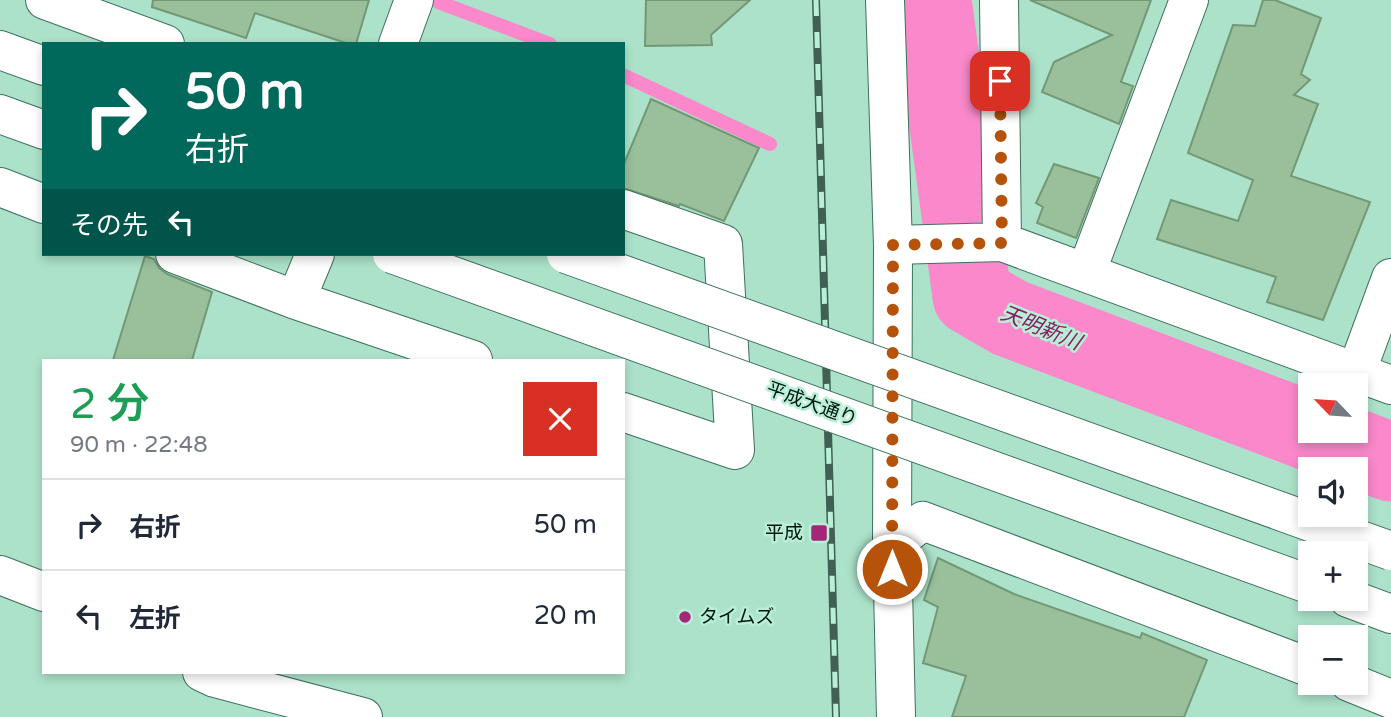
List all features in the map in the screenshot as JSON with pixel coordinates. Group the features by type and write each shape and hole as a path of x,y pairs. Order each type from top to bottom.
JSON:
{"street":[{"path":"46,0 159,42"},
{"path":"399,42 414,0"},
{"path":"885,0 893,245 885,520 895,717"},
{"path":"999,0 1002,243"},
{"path":"1086,273 1189,0"},
{"path":"0,50 42,65"},
{"path":"0,114 42,129"},
{"path":"0,187 42,203"},
{"path":"625,210 723,244 735,450 625,413"},
{"path":"893,245 1002,243 1374,379 1391,278"},
{"path":"179,256 296,300 470,359"},
{"path":"296,300 314,256"},
{"name":"平成大通り","path":"398,256 1298,580"},
{"path":"572,256 1391,551"},
{"path":"885,520 923,521 1298,663"},
{"path":"0,575 42,591"},
{"path":"1368,605 1391,614"},
{"path":"206,674 363,717"},
{"path":"1368,690 1391,699"}],"building":[{"path":"153,0 369,0 357,42 343,42 255,13 246,38 152,7"},
{"path":"646,0 750,0 711,35 712,45 645,46"},
{"path":"1030,0 1151,0 1121,82 1133,86 1119,124 1042,92 1054,62 1112,35"},
{"path":"1263,0 1275,0 1321,18 1301,74 1310,80 1294,95 1318,104 1291,176 1370,202 1323,320 1267,302 1276,277 1157,239 1171,200 1238,221 1253,180 1188,153 1233,25 1255,26"},
{"path":"651,99 759,148 724,221 680,204 679,206 625,189 625,161"},
{"path":"1054,164 1099,178 1076,238 1037,223 1043,207 1036,203"},
{"path":"145,256 154,259 159,268 167,274 212,292 192,359 113,359"},
{"path":"938,558 1014,594 1140,638 1142,633 1207,660 1184,717 952,717 966,676 923,663 938,607 924,600"}],"waterway":[{"name":"天明新川","path":"932,0 972,296 1010,318 1391,462"},
{"path":"438,2 545,42"},
{"path":"625,76 770,144"}],"railway":[{"path":"816,0 836,717"}],"place":[{"name":"平成","path":"819,533"},
{"name":"タイムズ","path":"685,617"}],"route":[{"path":"892,569 893,245 1002,243 1000,81"}]}
